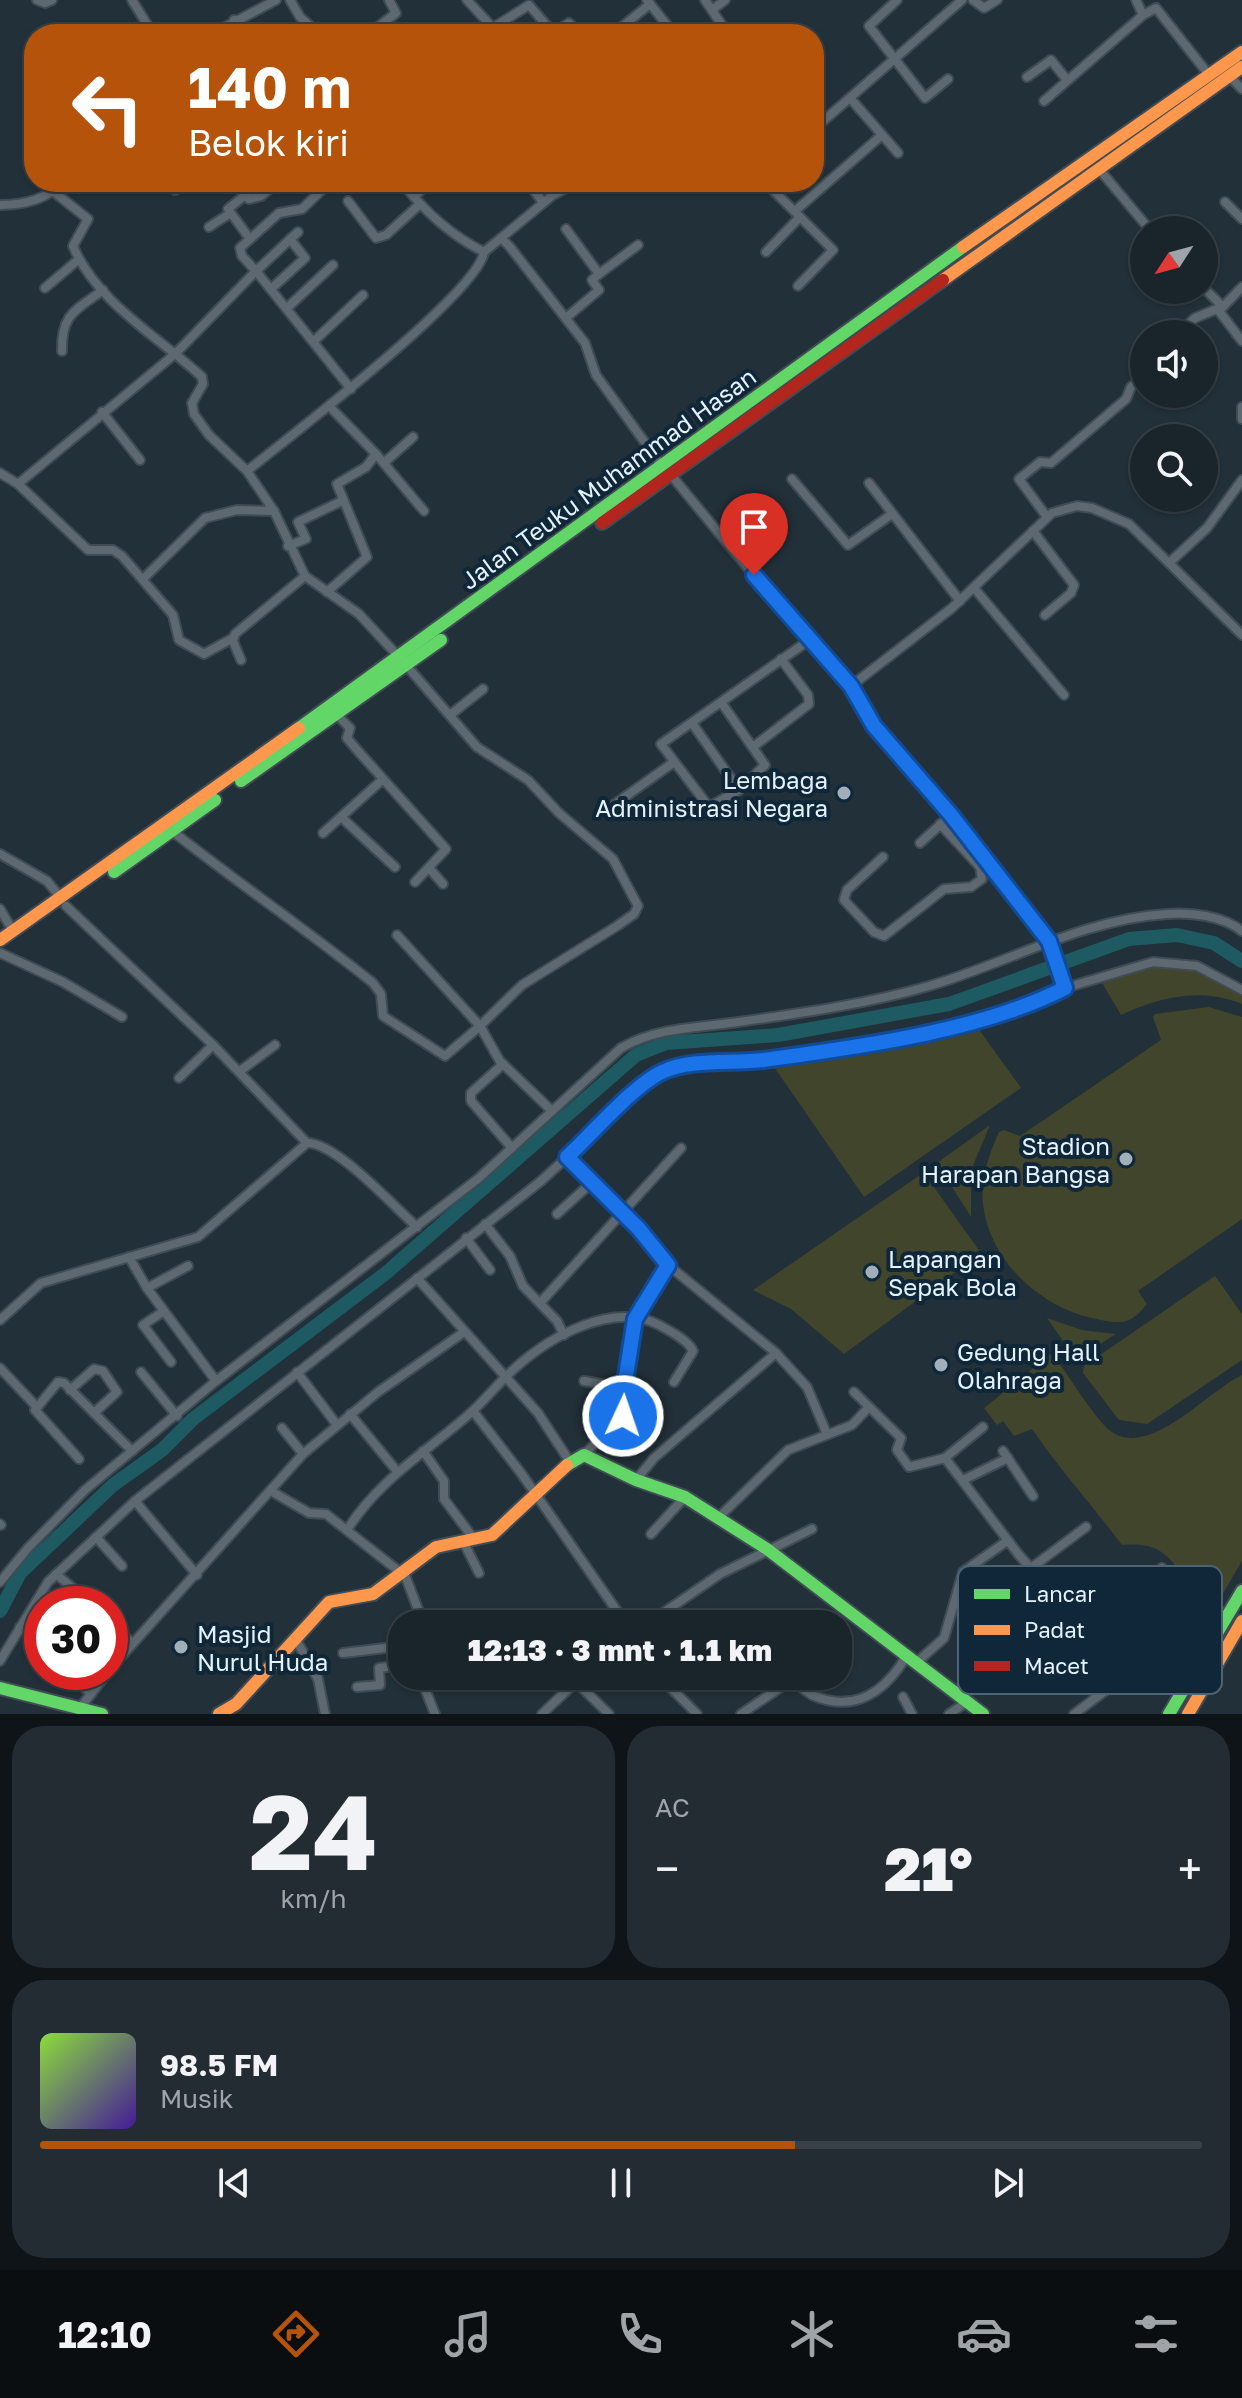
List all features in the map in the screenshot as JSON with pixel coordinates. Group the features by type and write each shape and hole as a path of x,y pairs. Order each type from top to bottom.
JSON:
{"main road":[{"name":"Jalan Teuku Muhammad Hasan","path":"0,953 63,901 454,624 1242,52"},
{"name":"Jalan Teuku Muhammad Hasan","path":"945,269 1099,169 1242,67"},
{"name":"Jalan Teuku Muhammad Hasan","path":"0,940 172,831 204,801 337,715 402,661"},
{"path":"219,1714 238,1709 294,1637 329,1602 373,1594 436,1547 492,1535 570,1462 584,1455 636,1480 685,1497 719,1517 767,1549 983,1714"},
{"path":"1222,1638 1242,1591"},
{"path":"1222,1636 1242,1621"},
{"path":"0,1688 69,1709 102,1714"},
{"path":"1169,1714 1181,1694"},
{"path":"1188,1714 1197,1694"}],"street":[{"path":"37,0 45,3 52,0"},
{"path":"132,0 147,24"},
{"path":"247,0 253,9"},
{"path":"228,24 276,0"},
{"path":"290,0 308,24"},
{"path":"382,24 396,13 389,0"},
{"path":"467,0 489,24"},
{"path":"705,0 721,24"},
{"path":"712,10 725,0"},
{"path":"897,0 869,26 925,98 948,79"},
{"path":"824,120 962,0"},
{"path":"973,0 984,8 997,0"},
{"path":"1136,0 1143,15"},
{"path":"624,24 649,2 666,24"},
{"path":"499,24 529,5 545,24"},
{"path":"1044,101 1143,15 1156,8 1209,75"},
{"path":"234,20 237,24"},
{"path":"1027,77 1051,60 1067,80"},
{"path":"1229,76 1242,89"},
{"path":"850,98 898,153"},
{"path":"824,190 882,135"},
{"path":"1099,169 1138,216"},
{"path":"0,205 21,205 54,192 88,219 73,246 79,259 103,290 202,377 203,384 192,403 194,414 209,435 247,471 274,511 288,546 305,576 359,614 477,747 528,780 559,813 607,853 638,906 634,914 617,926 522,985 448,1055 441,1055 383,1016 381,994 373,983 303,926 240,885 172,831"},
{"path":"241,192 249,199 266,192"},
{"path":"320,192 302,209 279,213 240,252 351,389"},
{"path":"410,192 456,235 484,252"},
{"path":"348,201 376,238 386,235 422,192"},
{"path":"535,192 543,202"},
{"path":"247,471 351,389 462,288 478,268 484,252 543,202 560,192"},
{"path":"775,192 833,251 798,286"},
{"path":"766,252 821,192"},
{"path":"244,196 228,209 250,239"},
{"path":"1225,202 1242,219"},
{"path":"209,227 229,214"},
{"path":"566,229 599,274"},
{"path":"18,484 175,354 298,232"},
{"path":"501,238 567,317 585,343 596,375 666,470 808,641 851,686 874,726 951,815 1050,945 1064,983"},
{"path":"271,289 305,258 290,239"},
{"path":"567,317 598,293 592,280 638,245"},
{"path":"45,288 79,259"},
{"path":"287,308 333,265"},
{"path":"1193,320 1220,307 1242,287"},
{"path":"62,351 63,325 74,310 103,290"},
{"path":"314,341 363,295"},
{"path":"1217,304 1242,341"},
{"path":"1047,517 1019,479 1040,462 1051,463 1126,399 1130,389"},
{"path":"329,406 385,462 424,511"},
{"path":"1242,407 1242,419"},
{"path":"102,412 140,460"},
{"path":"385,462 413,437"},
{"path":"327,592 367,557 342,501 338,482 358,474 376,454"},
{"path":"0,473 18,484 78,542 94,552 117,552 173,615 179,640 204,654 233,638 305,576"},
{"path":"792,479 848,545 892,514"},
{"path":"1169,563 1207,528 1242,480"},
{"path":"869,483 960,601"},
{"path":"288,546 306,539 298,522 342,501"},
{"path":"851,686 960,601 1047,517 1064,509 1092,508 1129,524 1242,635"},
{"path":"143,579 205,518 237,510 274,511"},
{"path":"1033,531 1074,585 1071,593 1045,615"},
{"path":"974,588 1015,632 1064,695"},
{"path":"233,638 241,660"},
{"path":"721,702 764,762 764,769 739,790 709,807 661,744 808,641"},
{"path":"753,747 809,704 808,695 781,659"},
{"path":"450,715 483,689"},
{"path":"337,715 350,728 348,739 446,849 415,882"},
{"path":"692,723 739,790"},
{"path":"615,804 674,762"},
{"path":"323,833 382,780"},
{"path":"920,843 951,815"},
{"path":"341,817 395,867"},
{"path":"883,857 847,890 844,900 874,932 884,936 944,889 971,887 982,879 980,867 940,824"},
{"path":"0,854 47,881 63,901 240,1071 307,1143 324,1146 417,1227"},
{"path":"429,868 443,884"},
{"path":"1,913 13,931"},
{"path":"0,1582 85,1490 216,1381 417,1227 512,1148 621,1048 649,1033 867,1001 929,986 1105,925 1166,914 1200,916 1242,931"},
{"path":"397,935 480,1026 502,1063 552,1111"},
{"path":"0,953 63,982 122,1017"},
{"path":"0,1661 56,1574 135,1501 485,1224 567,1157 649,1080 668,1069 834,1049 953,1026 1002,1014 1064,983 1153,962 1176,961 1197,966 1242,990"},
{"path":"179,1078 213,1045"},
{"path":"240,1071 275,1045"},
{"path":"502,1063 501,1069 470,1096 512,1148"},
{"path":"0,1320 41,1283 198,1237 307,1143"},
{"path":"540,1303 681,1148"},
{"path":"567,1157 668,1265 776,1353 807,1387 827,1434"},
{"path":"557,1214 591,1183"},
{"path":"485,1224 510,1256 523,1286 564,1335"},
{"path":"466,1238 490,1270"},
{"path":"129,1257 147,1288 216,1381"},
{"path":"584,1455 628,1410 630,1397 624,1388 635,1319 668,1265"},
{"path":"147,1288 188,1266"},
{"path":"417,1278 538,1413 570,1462"},
{"path":"164,1311 143,1325 171,1362"},
{"path":"347,1530 396,1470 473,1411 506,1376 564,1335 603,1320 635,1319 655,1323 693,1351 674,1382"},
{"path":"128,1646 197,1575 303,1454 350,1414 464,1332"},
{"path":"636,1480 654,1458 776,1353"},
{"path":"0,1368 79,1459"},
{"path":"70,1390 94,1369 103,1371 117,1392 94,1413"},
{"path":"141,1372 177,1416"},
{"path":"297,1372 337,1425"},
{"path":"584,1381 624,1388"},
{"path":"35,1405 58,1382 132,1451"},
{"path":"854,1392 901,1438 897,1450 909,1467 945,1458 983,1427"},
{"path":"719,1517 788,1450 852,1425 868,1408"},
{"path":"473,1411 616,1610"},
{"path":"350,1414 396,1470"},
{"path":"282,1428 303,1454"},
{"path":"423,1451 444,1481 444,1499 468,1540 479,1573"},
{"path":"963,1480 1006,1454 1033,1496"},
{"path":"945,1458 1029,1566"},
{"path":"271,1491 309,1513 326,1514 402,1571 418,1610"},
{"path":"651,1534 685,1497"},
{"path":"135,1501 197,1575"},
{"path":"1034,1566 1086,1527"},
{"path":"667,1610 708,1581 812,1529"},
{"path":"96,1537 122,1566"},
{"path":"972,1566 1007,1541"},
{"path":"56,1574 70,1586"},
{"path":"741,1714 790,1681 816,1696 844,1703 871,1698 912,1659 944,1638 958,1589"},
{"path":"20,1627 24,1631"},
{"path":"294,1637 318,1679 325,1714"},
{"path":"128,1639 131,1642"},
{"path":"343,1653 388,1648"},
{"path":"357,1687 380,1685 379,1668 388,1667"},
{"path":"87,1690 90,1693"},
{"path":"69,1709 92,1690"},
{"path":"426,1690 435,1714"},
{"path":"542,1714 565,1690"},
{"path":"587,1690 609,1714"},
{"path":"673,1690 697,1714"},
{"path":"1074,1714 1101,1694"},
{"path":"903,1697 912,1714"},
{"path":"949,1714 967,1702"}],"green space":[{"path":"1173,965 1196,971 1242,996 1242,1004 1211,996 1180,996 1150,1003 1121,1015 1101,981 1140,969"},
{"name":"Stadion Harapan Bangsa","path":"1209,1007 1242,1017 1242,1219 1138,1291 1147,1304 1129,1320 1115,1322 1092,1318 1053,1303 1020,1278 1006,1262 987,1224 983,1204 984,1176 999,1132 1004,1130 1020,1136 1161,1040 1153,1017 1155,1014"},
{"path":"978,1028 1021,1088 864,1197 772,1064"},
{"path":"990,1125 971,1170 971,1217 937,1163"},
{"name":"Lapangan Sepak Bola","path":"920,1175 926,1176 981,1253 844,1354 791,1309 753,1290"},
{"path":"1215,1276 1242,1314 1242,1360 1147,1424 1119,1420 1083,1373 1084,1366"},
{"path":"1047,1318 1082,1330 1116,1334 1076,1359"},
{"path":"1052,1353 1103,1424 1119,1436 1136,1438 1173,1423 1242,1375 1242,1561 1222,1595 1222,1566 1175,1566 1160,1551 1146,1546 1122,1545 1032,1429 1014,1436 1003,1421 997,1425 984,1408"}],"waterway":[{"path":"0,1611 20,1573 113,1485 162,1450 193,1419 386,1273 636,1055 666,1043 778,1035 949,1004 1129,939 1177,935 1214,943 1242,961"}],"traffic: fast":[{"path":"299,728 963,247"},
{"path":"241,781 441,640"},
{"path":"114,872 215,800"},
{"path":"567,1465 584,1455 636,1480 685,1497 767,1549 983,1714"},
{"path":"1222,1625 1242,1591"},
{"path":"0,1688 102,1714"},
{"path":"1169,1714 1181,1694"}],"traffic: slow":[{"path":"963,247 1242,52"},
{"path":"943,280 1242,67"},
{"path":"0,940 299,728"},
{"path":"219,1714 236,1704 329,1602 373,1594 436,1547 492,1535 567,1465"},
{"path":"1222,1655 1242,1621"},
{"path":"1188,1714 1200,1694"}],"traffic: jam":[{"path":"602,523 943,280"}],"place":[{"name":"Lembaga Administrasi Negara","path":"844,793"},
{"name":"Stadion Harapan Bangsa","path":"1126,1159"},
{"name":"Lapangan Sepak Bola","path":"872,1272"},
{"name":"Gedung Hall Olahraga","path":"941,1365"},
{"name":"Masjid Nurul Huda","path":"181,1647"}],"route":[{"path":"623,1416 630,1406 630,1397 624,1388 635,1319 668,1265 639,1229 567,1157 649,1080 668,1069 762,1060 953,1026 1002,1014 1065,988 1049,941 951,815 874,726 851,686 808,641 754,575"}]}
